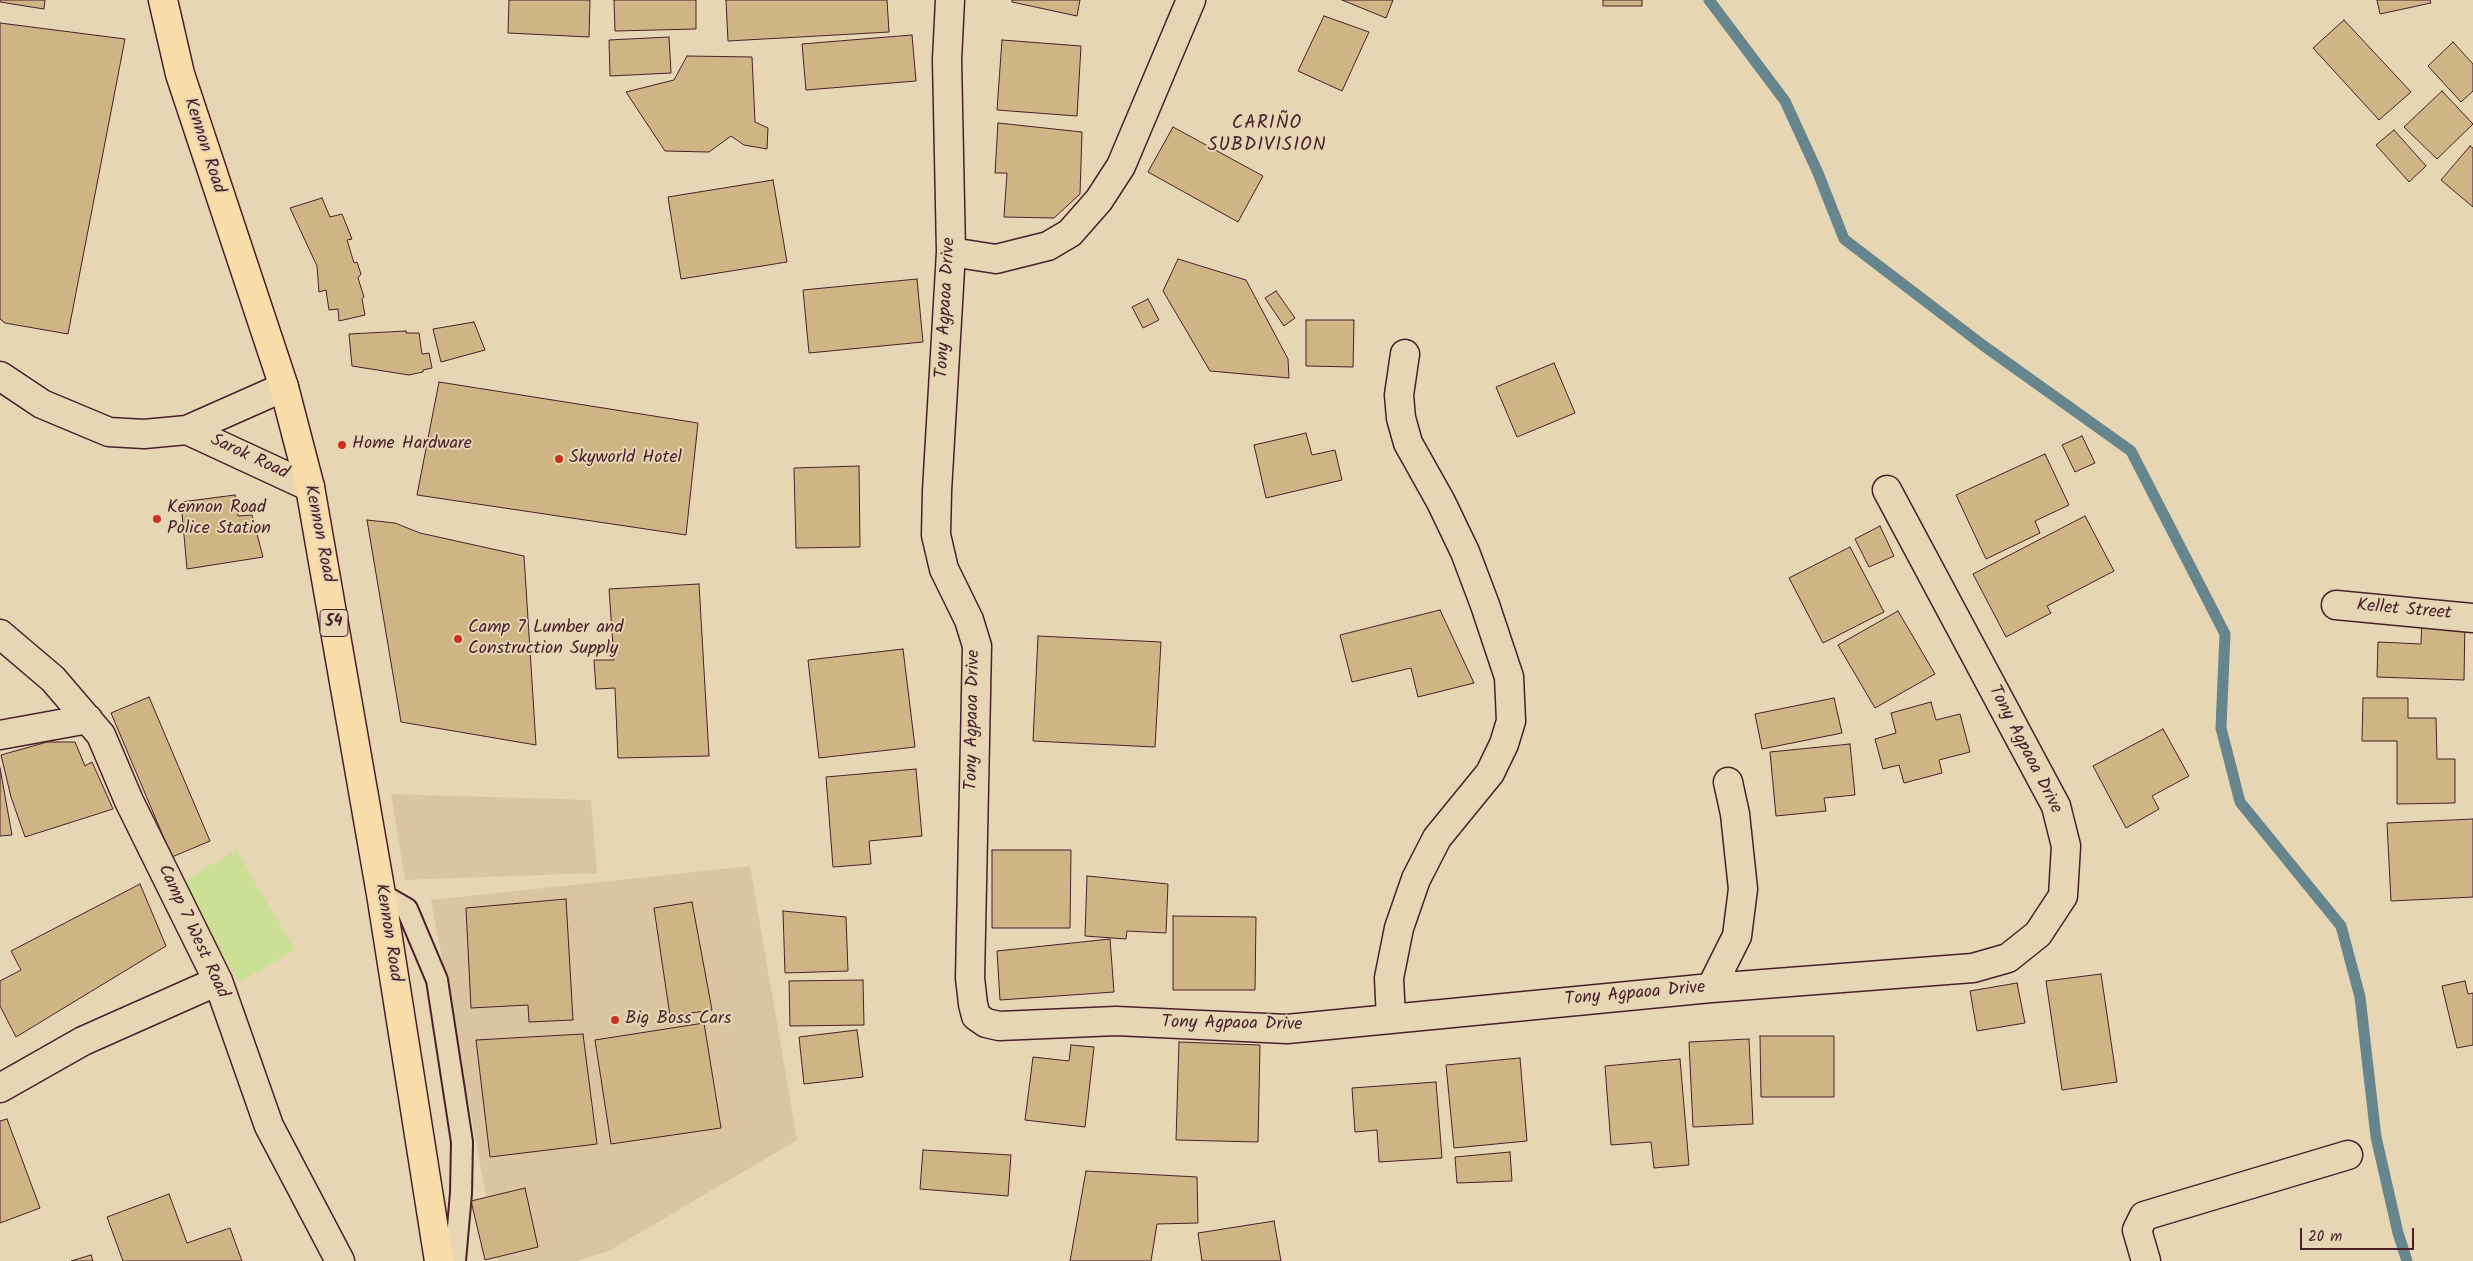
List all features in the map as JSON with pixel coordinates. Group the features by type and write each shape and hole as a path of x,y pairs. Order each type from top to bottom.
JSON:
{"highway":[{"name":"Kennon Road","path":"163,0 180,74 284,387 310,486 381,894 439,1261"}],"street":[{"name":"Tony Agpaoa Drive","path":"950,0 947,60 951,252 936,535 944,569 969,620 977,646 970,978 976,1016 986,1023 999,1026 1116,1021 1287,1029 1711,988 1973,968 2008,958 2038,934 2063,896 2066,846 2056,806 1887,490"},
{"path":"951,252 996,259 1048,246 1070,233 1099,200 1121,166 1191,0"},
{"path":"1391,1018 1389,978 1399,928 1416,879 1438,838 1490,773 1504,744 1511,721 1509,677 1485,605 1464,552 1441,502 1419,467 1403,427 1400,395 1405,354"},
{"name":"Sarok Road","path":"0,376 42,404 109,432 144,434 187,430 284,387"},
{"name":"Sarok Road","path":"187,430 310,486"},
{"name":"Kellet Street","path":"2336,605 2473,618"},
{"name":"Camp 7 West Road","path":"0,634 54,679 101,735 130,801 218,981 269,1126 340,1261"},
{"path":"0,735 88,719"},
{"path":"1711,988 1737,936 1743,889 1735,814 1728,782"},
{"path":"0,1088 83,1041 218,981"},
{"path":"2146,1261 2137,1230 2144,1216 2348,1155"}],"lane":[{"path":"381,894 407,909 437,980 462,1142 461,1193 455,1261"}],"shaded area":[{"path":"391,794 591,800 597,873 405,880"},
{"name":"Big Boss Cars","path":"750,866 797,1140 609,1251 576,1261 498,1261 431,900"}],"green space":[{"path":"236,850 295,950 239,982 181,883"}],"building":[{"path":"0,0 45,0 44,9 0,2"},
{"path":"509,0 590,0 589,37 508,33"},
{"path":"614,0 696,0 696,29 615,31"},
{"path":"726,0 887,0 889,32 728,41"},
{"path":"1012,0 1080,0 1077,16 1012,2"},
{"path":"1342,0 1393,0 1386,18"},
{"path":"1603,0 1642,0 1642,6 1603,6"},
{"path":"2377,0 2430,0 2431,3 2380,14"},
{"path":"1324,16 1369,32 1342,91 1298,71"},
{"path":"2344,20 2411,92 2379,120 2313,48"},
{"path":"0,23 125,39 68,334 5,323 0,319"},
{"path":"912,35 916,81 806,90 802,44"},
{"path":"669,37 671,73 610,76 609,40"},
{"path":"1002,40 1081,46 1077,116 997,110"},
{"path":"2453,42 2473,64 2473,91 2461,102 2428,66"},
{"path":"687,56 752,57 755,122 768,128 767,149 744,145 731,136 709,152 665,151 626,92 674,80"},
{"path":"2442,91 2473,124 2437,159 2404,127"},
{"path":"998,123 1082,132 1080,194 1054,218 1004,217 1007,173 995,173"},
{"path":"1173,127 1263,176 1238,222 1148,172"},
{"path":"2394,130 2426,166 2409,182 2376,145"},
{"path":"2470,146 2473,148 2473,207 2441,180"},
{"path":"773,180 787,262 681,279 668,197"},
{"path":"322,198 330,217 342,214 352,239 347,240 354,263 357,262 361,274 358,278 364,297 362,299 365,315 339,321 338,309 329,310 326,290 319,292 317,266 290,208"},
{"path":"1178,259 1246,280 1288,359 1289,378 1210,371 1163,291"},
{"path":"917,279 923,342 809,353 803,290"},
{"path":"1276,291 1295,318 1284,326 1265,298"},
{"path":"1148,299 1159,320 1143,328 1132,307"},
{"path":"1306,320 1354,320 1353,367 1306,366"},
{"path":"474,322 485,350 441,362 433,329"},
{"path":"406,331 406,333 419,333 422,354 429,353 432,368 409,375 352,366 349,334"},
{"path":"1554,363 1575,413 1517,437 1496,387"},
{"name":"Skyworld Hotel","path":"439,382 698,423 686,535 417,495"},
{"path":"1306,433 1312,455 1335,450 1342,480 1266,498 1254,445"},
{"path":"2082,436 2095,463 2075,472 2062,445"},
{"path":"2045,454 2069,505 2035,521 2040,533 1986,559 1956,495"},
{"path":"859,466 860,547 796,548 794,468"},
{"path":"235,495 238,516 252,515 263,557 187,569 181,502"},
{"path":"2085,516 2114,571 2047,606 2051,613 2006,637 1973,574"},
{"name":"Camp 7 Lumber and Construction Supply","path":"367,520 395,523 420,533 524,556 536,745 401,722"},
{"path":"1880,526 1894,556 1869,567 1855,539"},
{"path":"1850,547 1884,612 1823,643 1789,578"},
{"path":"699,584 709,756 618,758 615,688 596,689 594,660 614,660 609,589"},
{"path":"1440,610 1474,683 1418,697 1411,668 1352,682 1340,635"},
{"path":"1898,611 1935,674 1875,708 1838,645"},
{"path":"2422,618 2465,619 2464,680 2377,677 2378,642 2421,644"},
{"path":"1038,636 1161,642 1155,747 1033,741"},
{"path":"903,649 915,747 819,758 808,660"},
{"path":"149,697 210,841 172,857 111,713"},
{"path":"1834,698 1842,733 1762,749 1755,714"},
{"path":"2363,698 2408,698 2408,718 2436,718 2437,759 2455,759 2455,803 2397,804 2397,741 2362,741"},
{"path":"1931,702 1936,720 1960,714 1970,752 1939,760 1942,773 1904,783 1899,765 1883,769 1875,739 1896,733 1891,713"},
{"path":"2163,729 2189,776 2152,796 2159,809 2126,828 2093,766"},
{"path":"47,742 75,742 85,766 92,762 113,809 25,837 11,797 1,755"},
{"path":"1850,744 1855,795 1824,798 1826,811 1776,816 1770,752"},
{"path":"0,768 12,835 0,836"},
{"path":"916,769 922,836 869,841 871,864 833,867 826,777"},
{"path":"2473,819 2473,897 2391,901 2387,823"},
{"path":"992,850 1071,850 1070,928 992,928"},
{"path":"1087,876 1168,884 1166,933 1127,931 1126,939 1085,936"},
{"path":"140,884 166,946 16,1037 0,1006 0,981 21,970 11,951"},
{"path":"566,899 573,1020 529,1022 528,1005 471,1008 466,908"},
{"path":"692,902 712,1010 670,1016 654,908"},
{"path":"783,911 846,917 848,971 785,973"},
{"path":"1173,916 1256,917 1255,990 1173,990"},
{"path":"1110,939 1114,992 1000,1000 997,951"},
{"path":"2101,974 2117,1082 2062,1090 2046,981"},
{"path":"863,980 864,1025 790,1026 789,981"},
{"path":"2465,981 2468,994 2473,993 2473,1045 2457,1048 2442,986"},
{"path":"2017,983 2025,1023 1977,1031 1970,991"},
{"path":"704,1023 721,1128 611,1144 595,1040"},
{"path":"857,1030 863,1077 804,1084 799,1037"},
{"path":"583,1034 597,1144 490,1157 476,1040"},
{"path":"1760,1036 1834,1036 1834,1097 1761,1097"},
{"path":"1749,1039 1753,1124 1693,1127 1689,1042"},
{"path":"1179,1042 1260,1045 1258,1142 1176,1140"},
{"path":"1071,1045 1094,1047 1085,1127 1025,1120 1033,1057 1069,1061"},
{"path":"1520,1058 1527,1141 1454,1148 1446,1065"},
{"path":"1680,1059 1689,1165 1654,1168 1651,1142 1611,1145 1605,1066"},
{"path":"1436,1082 1442,1158 1379,1162 1377,1130 1355,1132 1352,1088"},
{"path":"7,1119 40,1208 0,1223 0,1121"},
{"path":"923,1150 1011,1155 1008,1196 920,1189"},
{"path":"1510,1152 1512,1181 1457,1183 1455,1157"},
{"path":"1086,1171 1197,1177 1198,1223 1157,1224 1151,1261 1070,1261"},
{"path":"525,1188 538,1247 485,1260 471,1201"},
{"path":"169,1194 187,1243 230,1228 242,1261 123,1261 107,1217"},
{"path":"1274,1221 1281,1261 1202,1261 1198,1233"},
{"path":"91,1255 93,1261 71,1261"}],"waterway":[{"path":"1709,0 1785,101 1818,173 1844,239 1984,346 2131,451 2225,634 2221,728 2240,802 2341,926 2360,997 2376,1137 2398,1233 2407,1261"}],"place":[{"name":"Home Hardware","path":"342,445"},
{"name":"Skyworld Hotel","path":"559,459"},
{"name":"Kennon Road Police Station","path":"157,519"},
{"name":"Camp 7 Lumber and Construction Supply","path":"458,639"},
{"name":"Big Boss Cars","path":"615,1020"}],"district":[{"name":"CARIÑO SUBDIVISION","path":"1267,136"}]}
